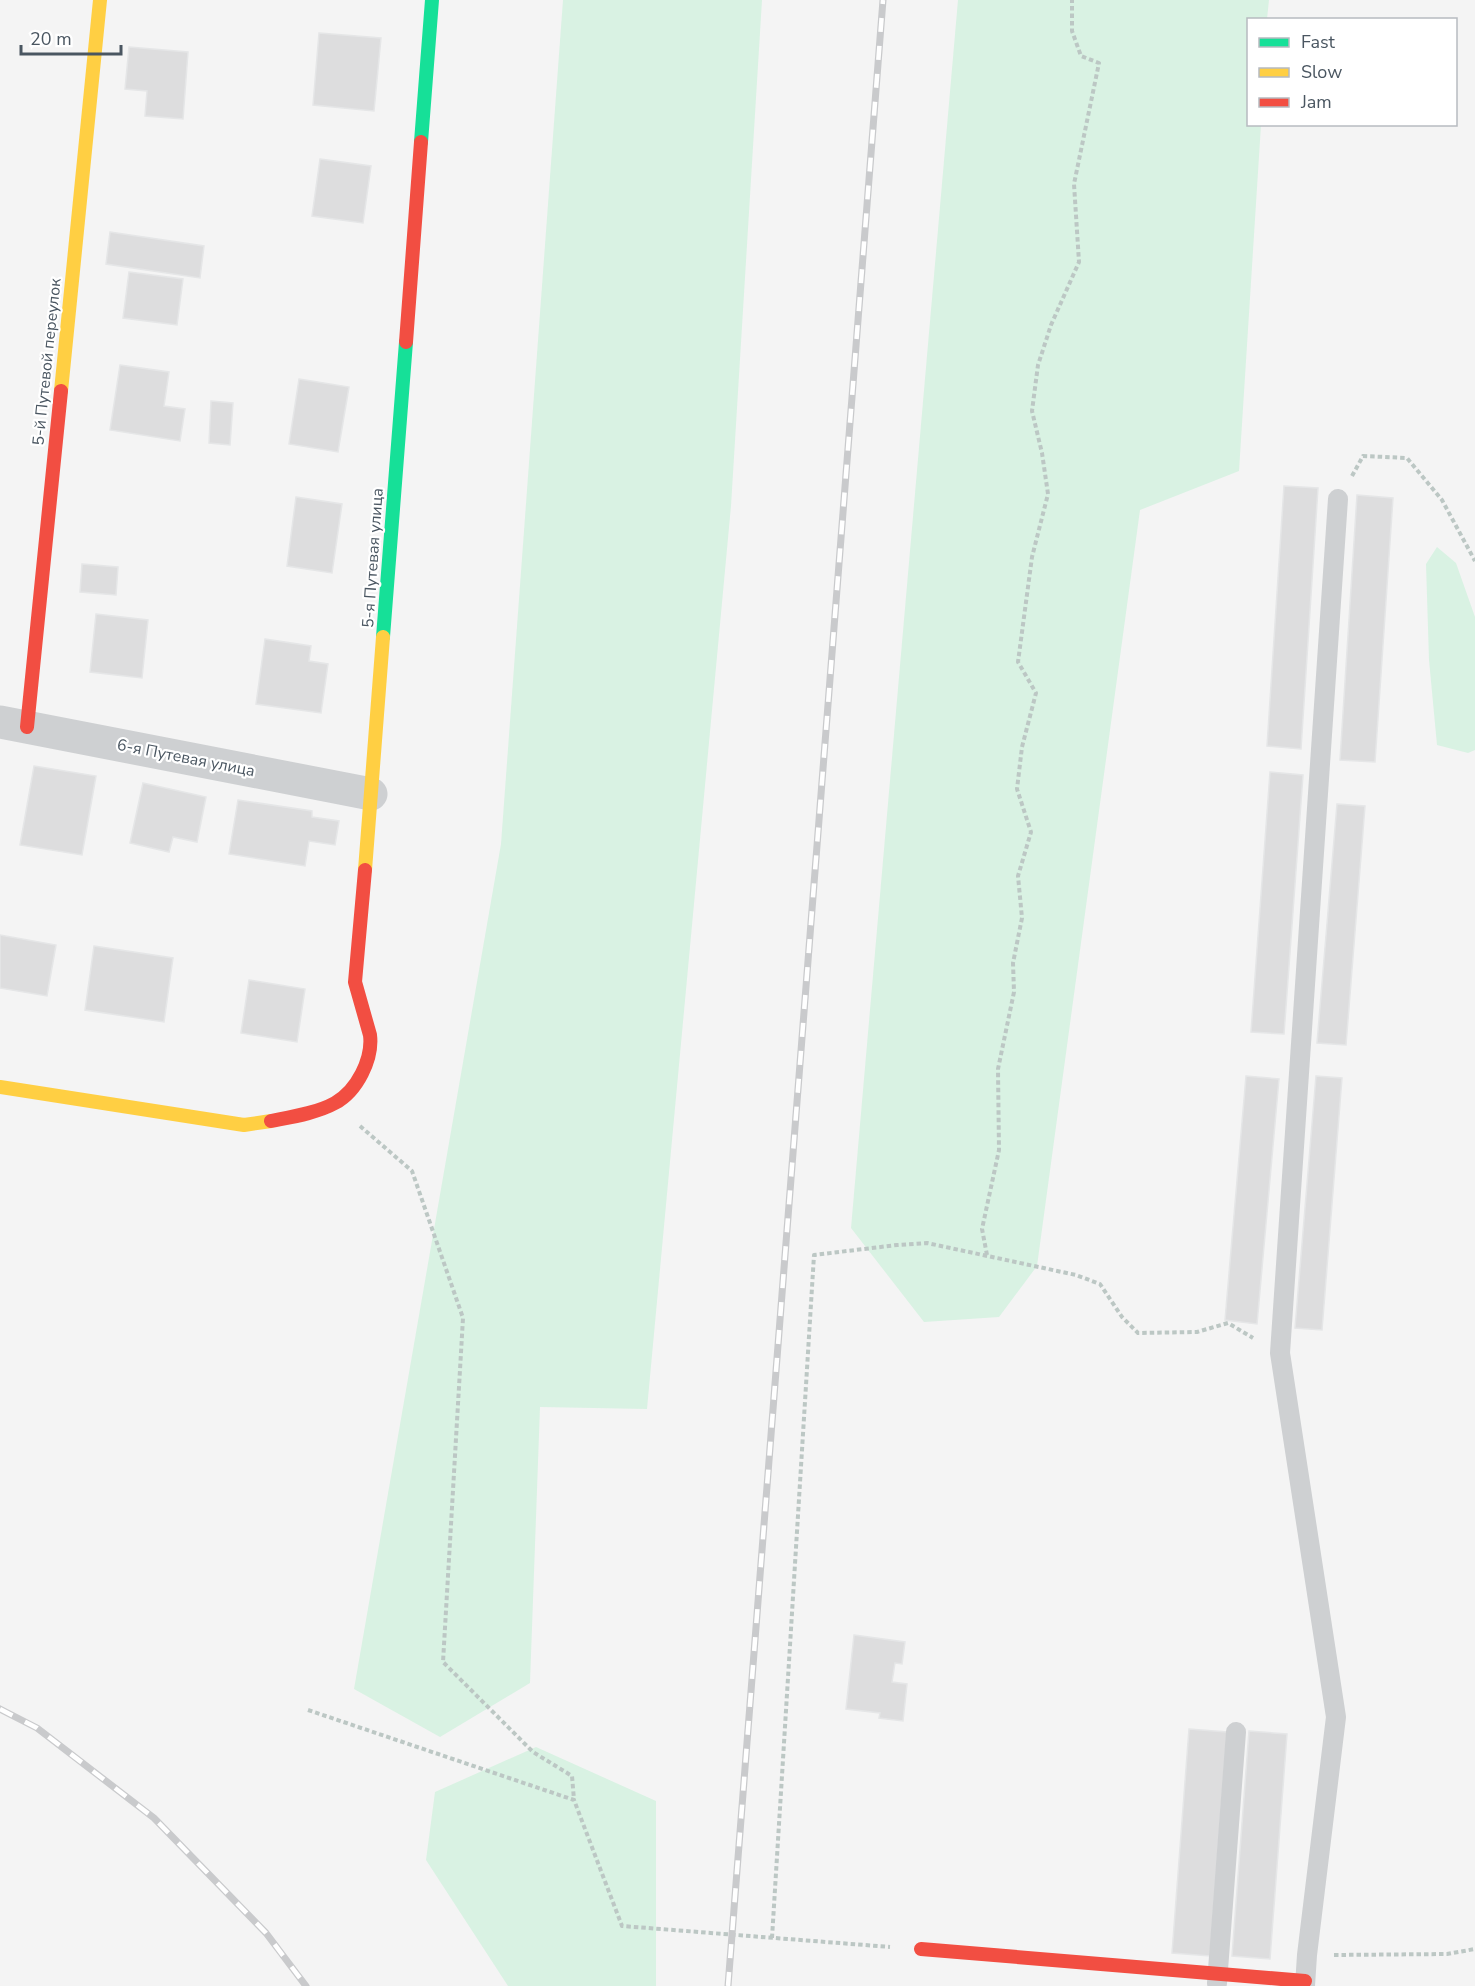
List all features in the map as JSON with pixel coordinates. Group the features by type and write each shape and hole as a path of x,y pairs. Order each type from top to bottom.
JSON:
{"street":[{"name":"5-й Путевой переулок","path":"13,724 100,0"},
{"name":"5-я Путевая улица","path":"335,1104 350,1090 368,1060 371,1045 368,1018 359,999 355,982 432,0"},
{"name":"6-я Путевая улица","path":"13,724 371,794"},
{"path":"0,1087 244,1125 267,1124 335,1104"},
{"path":"921,1949 1217,1980 1305,1984"}],"lane":[{"path":"1305,1984 1306,1955 1336,1717 1280,1353 1338,499"},
{"path":"1217,1980 1236,1732"}],"path":[{"path":"987,1255 982,1229 999,1150 998,1069 1014,992 1013,963 1022,918 1018,876 1031,832 1017,789 1022,747 1036,693 1018,662 1032,557 1048,494 1042,453 1032,411 1038,365 1051,325 1079,262 1074,184 1099,63 1082,56 1072,31 1072,0"},
{"path":"1338,499 1363,456 1407,458 1442,500 1475,561"},
{"path":"335,1104 412,1171 463,1318 443,1662 533,1752 572,1776 574,1800 622,1926 921,1949"},
{"path":"772,1938 814,1255 927,1243 987,1255 1076,1275 1100,1284 1122,1317 1138,1333 1197,1332 1228,1323 1280,1353"},
{"path":"308,1710 574,1800"},
{"path":"1306,1955 1447,1954 1475,1949"}],"green space":[{"path":"563,0 762,0 731,506 647,1409 540,1407 530,1683 440,1737 354,1689 501,844"},
{"path":"958,0 1269,0 1267,18 1247,18 1247,126 1261,126 1239,471 1140,510 1037,1266 999,1317 924,1322 851,1228"},
{"path":"1437,547 1456,563 1475,617 1475,750 1468,753 1437,745 1429,660 1426,564"},
{"path":"536,1747 656,1801 656,1986 508,1986 426,1860 435,1792"}],"building":[{"path":"319,33 381,38 374,111 313,105"},
{"path":"129,47 188,52 183,119 145,116 147,91 125,89"},
{"path":"320,159 371,166 363,223 312,216"},
{"path":"110,232 204,246 200,278 106,264"},
{"path":"129,272 183,279 177,325 123,318"},
{"path":"120,365 169,372 164,406 185,409 180,441 110,430"},
{"path":"299,379 349,387 338,452 289,444"},
{"path":"211,401 233,403 230,445 209,443"},
{"path":"1284,486 1318,488 1301,749 1267,746"},
{"path":"1357,495 1393,498 1375,762 1340,760"},
{"path":"296,497 342,504 332,573 287,566"},
{"path":"82,564 118,567 116,595 80,592"},
{"path":"96,614 148,620 142,678 90,672"},
{"path":"265,639 311,646 309,661 328,664 321,713 256,704"},
{"path":"34,766 96,776 82,855 20,845"},
{"path":"1270,772 1303,775 1284,1034 1251,1032"},
{"path":"143,783 206,797 197,842 173,837 169,852 130,843"},
{"path":"238,800 312,811 312,817 339,821 335,845 309,841 305,866 229,854"},
{"path":"1337,804 1365,806 1346,1045 1317,1043"},
{"path":"0,935 56,945 47,996 0,988"},
{"path":"94,946 173,958 164,1022 85,1010"},
{"path":"249,980 305,989 297,1042 241,1033"},
{"path":"1246,1076 1279,1079 1257,1324 1225,1320"},
{"path":"1316,1076 1342,1078 1322,1330 1295,1328"},
{"path":"854,1635 905,1642 902,1664 895,1663 892,1682 907,1684 903,1721 879,1718 880,1713 846,1709"},
{"path":"1189,1729 1227,1732 1210,1956 1172,1953"},
{"path":"1249,1731 1287,1734 1270,1959 1232,1956"}],"railway":[{"path":"728,1986 883,0"},
{"path":"0,1709 37,1728 154,1818 266,1933 306,1986"}],"traffic: fast":[{"path":"421,142 432,0"},
{"path":"383,637 406,342"}],"traffic: slow":[{"path":"61,391 100,0"},
{"path":"365,870 383,637"},
{"path":"0,1087 244,1125 271,1121"}],"traffic: jam":[{"path":"406,342 421,142"},
{"path":"27,727 61,391"},
{"path":"271,1121 312,1112 335,1103 357,1083 366,1064 370,1035 355,982 365,870"},
{"path":"921,1949 1305,1981"}]}
